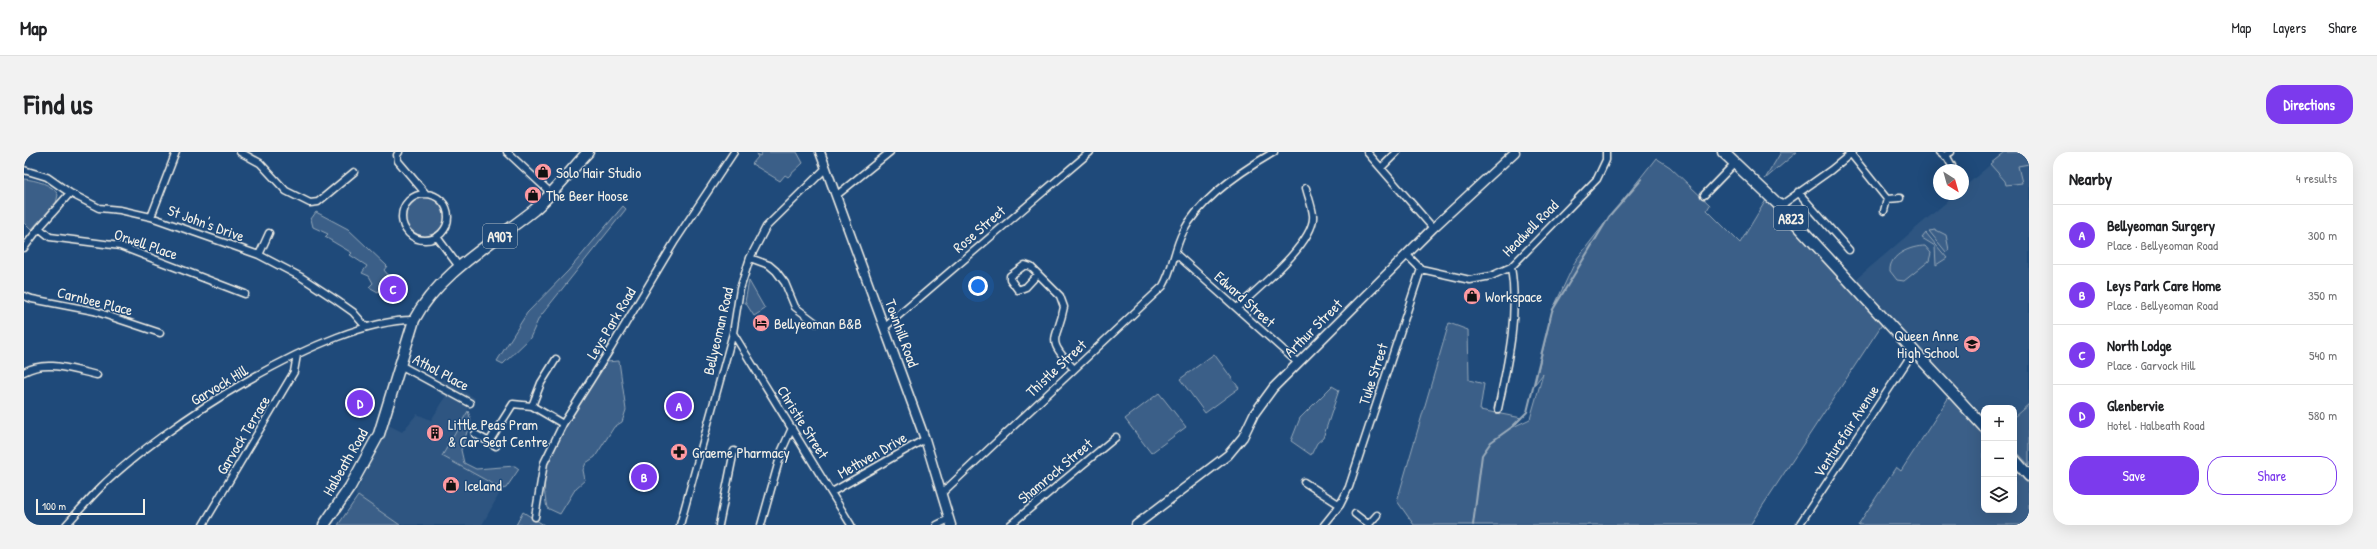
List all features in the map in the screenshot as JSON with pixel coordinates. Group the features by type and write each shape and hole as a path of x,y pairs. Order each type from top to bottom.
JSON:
{"main road":[{"name":"A907","path":"400,365 414,320 420,309 437,287 535,208 551,193 588,152"},
{"name":"A823","path":"1723,152 1780,206 1981,424"},
{"name":"Halbeath Road","path":"324,525 350,487 379,434 400,365"},
{"path":"2017,462 2029,476"}],"street":[{"path":"151,217 176,152"},
{"path":"240,152 260,163 286,190 310,203 318,202 354,172"},
{"path":"399,152 397,154 398,161 426,194 440,199 448,211 447,226 438,237 423,240 415,238 405,227 403,212 406,204 412,199 426,194"},
{"path":"507,152 551,193"},
{"name":"Leys Park Road","path":"535,517 544,463 564,424 678,235 734,152"},
{"name":"Townhill Road","path":"820,152 885,328 924,439 950,522"},
{"path":"837,195 890,152"},
{"name":"Rose Street","path":"885,328 1090,152"},
{"name":"Thistle Street","path":"942,493 1163,286 1170,273 1183,232 1198,211 1239,175 1274,152"},
{"path":"1367,152 1433,228"},
{"path":"1381,168 1397,152"},
{"name":"Arthur Street","path":"1136,525 1228,455 1243,437 1254,414 1267,394 1433,228 1515,152"},
{"name":"Headwell Road","path":"1421,269 1470,280 1491,276 1511,267 1597,179 1606,160 1606,152"},
{"path":"1939,152 1949,154 1952,164"},
{"path":"1780,206 1831,170 1852,153 1887,199"},
{"path":"1704,195 1735,163"},
{"name":"Bellyeoman Road","path":"680,525 733,333 740,289 750,258 766,227 826,168"},
{"name":"St John's Drive","path":"24,170 47,177 70,193 99,208 120,210 151,217 259,255 302,277 353,312 366,327"},
{"path":"1237,308 1299,247 1310,229 1314,215 1306,188"},
{"path":"1798,192 1849,250"},
{"path":"24,248 39,228 70,193"},
{"path":"1887,199 1900,198"},
{"path":"1884,211 1887,199"},
{"name":"Orwell Place","path":"39,228 50,237 92,241 120,246 245,294"},
{"path":"259,255 269,234"},
{"path":"438,237 460,268"},
{"name":"Edward Street","path":"1176,254 1298,363"},
{"path":"1407,255 1421,269"},
{"path":"750,258 769,265 776,271 785,283 794,306 816,323"},
{"path":"1038,274 1026,287 1018,290 1010,280 1010,276 1024,265 1031,267 1038,274 1063,301 1063,311 1057,329 1055,344 1057,351 1074,369"},
{"path":"1498,409 1511,347 1514,288 1511,267"},
{"name":"Tuke Street","path":"1324,525 1340,505 1349,487 1421,269"},
{"name":"Carnbee Place","path":"24,296 32,300 94,311 160,333"},
{"name":"Garvock Hill","path":"66,525 101,486 169,431 227,393 297,355 366,327 393,321 414,320"},
{"name":"Christie Street","path":"733,333 851,525"},
{"name":"Venturefair Avenue","path":"1799,525 1914,351"},
{"name":"Garvock Terrace","path":"203,525 294,372 297,355"},
{"path":"532,406 541,383 556,359"},
{"path":"24,372 34,365 50,365 97,375"},
{"name":"Athol Place","path":"400,365 470,403"},
{"path":"489,442 513,404 532,406 564,424"},
{"path":"761,525 782,450 792,428"},
{"path":"474,434 496,446"},
{"name":"Shamrock Street","path":"1010,525 1116,437"},
{"name":"Methven Drive","path":"832,492 924,439"},
{"path":"719,525 734,451"},
{"path":"1304,482 1340,505"},
{"path":"1355,514 1369,525 1377,515"},
{"path":"937,525 950,522"}],"shaded area":[{"path":"762,152 797,152 803,163 788,177 785,175 780,181 752,164 758,157 756,154 760,156"},
{"path":"1781,152 1797,152 1765,179"},
{"name":"Queen Anne High School","path":"2005,152 2029,152 2029,465 2017,452 2017,405 1981,405 1981,413 1855,280 1949,200 1969,200 1969,183"},
{"path":"2005,152 2029,152 2029,164 2018,166 2022,183 2006,185 2005,181 1990,164"},
{"path":"1656,158 1670,167 1710,205 1707,210 1740,243 1766,200 1883,323 1750,525 1414,525 1397,501 1449,323 1468,330 1469,380 1484,384 1480,410 1522,418 1513,427 1530,419 1543,374 1535,384 1552,311 1576,260"},
{"path":"24,179 33,180 48,185 56,191 58,195 56,203 31,230 24,223"},
{"path":"425,197 439,203 445,217 439,231 425,237 411,231 405,217 411,203"},
{"path":"623,206 626,209 539,318 530,338 503,364 497,361 527,313 568,271"},
{"path":"316,212 348,229 387,266 384,270 389,276 378,292 369,287 373,283 369,276 362,273 367,266 350,255 352,253 325,237 328,234 313,227 311,219"},
{"path":"1936,230 1946,235 1949,250 1946,252 1929,231"},
{"path":"1926,233 1947,258 1936,265 1935,246 1922,238"},
{"path":"1925,246 1931,253 1929,261 1904,281 1897,280 1890,271 1893,260 1908,249"},
{"path":"749,281 765,309 754,316 745,302"},
{"path":"1214,354 1239,388 1205,413 1180,379"},
{"path":"619,361 626,410 622,422 614,427 595,457 586,463 583,470 585,480 576,488 560,514 547,508 544,485 545,467 552,449 566,423 606,362"},
{"path":"443,379 475,398 442,455 502,489 482,525 400,525 355,495 388,425 402,432 417,414 431,420 446,397 436,391"},
{"path":"1332,386 1339,390 1323,438 1317,443 1311,455 1291,441 1300,418"},
{"path":"1159,393 1186,427 1151,453 1125,419"},
{"path":"1949,397 1981,432 1981,513 2017,513 2017,471 2029,485 2029,525 1858,525 1896,467 1901,471"},
{"path":"2029,404 2029,465 2017,452 2017,414"},
{"path":"468,411 471,420 461,450 464,463 476,469 515,466 519,469 506,488 502,489 442,456"},
{"path":"358,496 400,525 338,525"},
{"path":"523,512 544,525 516,525"}],"waterway":[{"path":"1473,525 1482,455 1491,442 1512,427 1527,412 1552,311 1609,217 1642,179"}],"place":[{"name":"Solo Hair Studio","path":"543,172"},
{"name":"The Beer Hoose","path":"533,195"},
{"name":"North Lodge","path":"393,289"},
{"name":"Workspace","path":"1472,296"},
{"name":"Bellyeoman B&B","path":"761,323"},
{"name":"Queen Anne High School","path":"1972,344"},
{"name":"Glenbervie","path":"360,403"},
{"name":"Bellyeoman Surgery","path":"679,406"},
{"name":"Little Peas Pram & Car Seat Centre","path":"435,433"},
{"name":"Graeme Pharmacy","path":"679,452"},
{"name":"Leys Park Care Home","path":"644,477"},
{"name":"Iceland","path":"451,485"}]}
